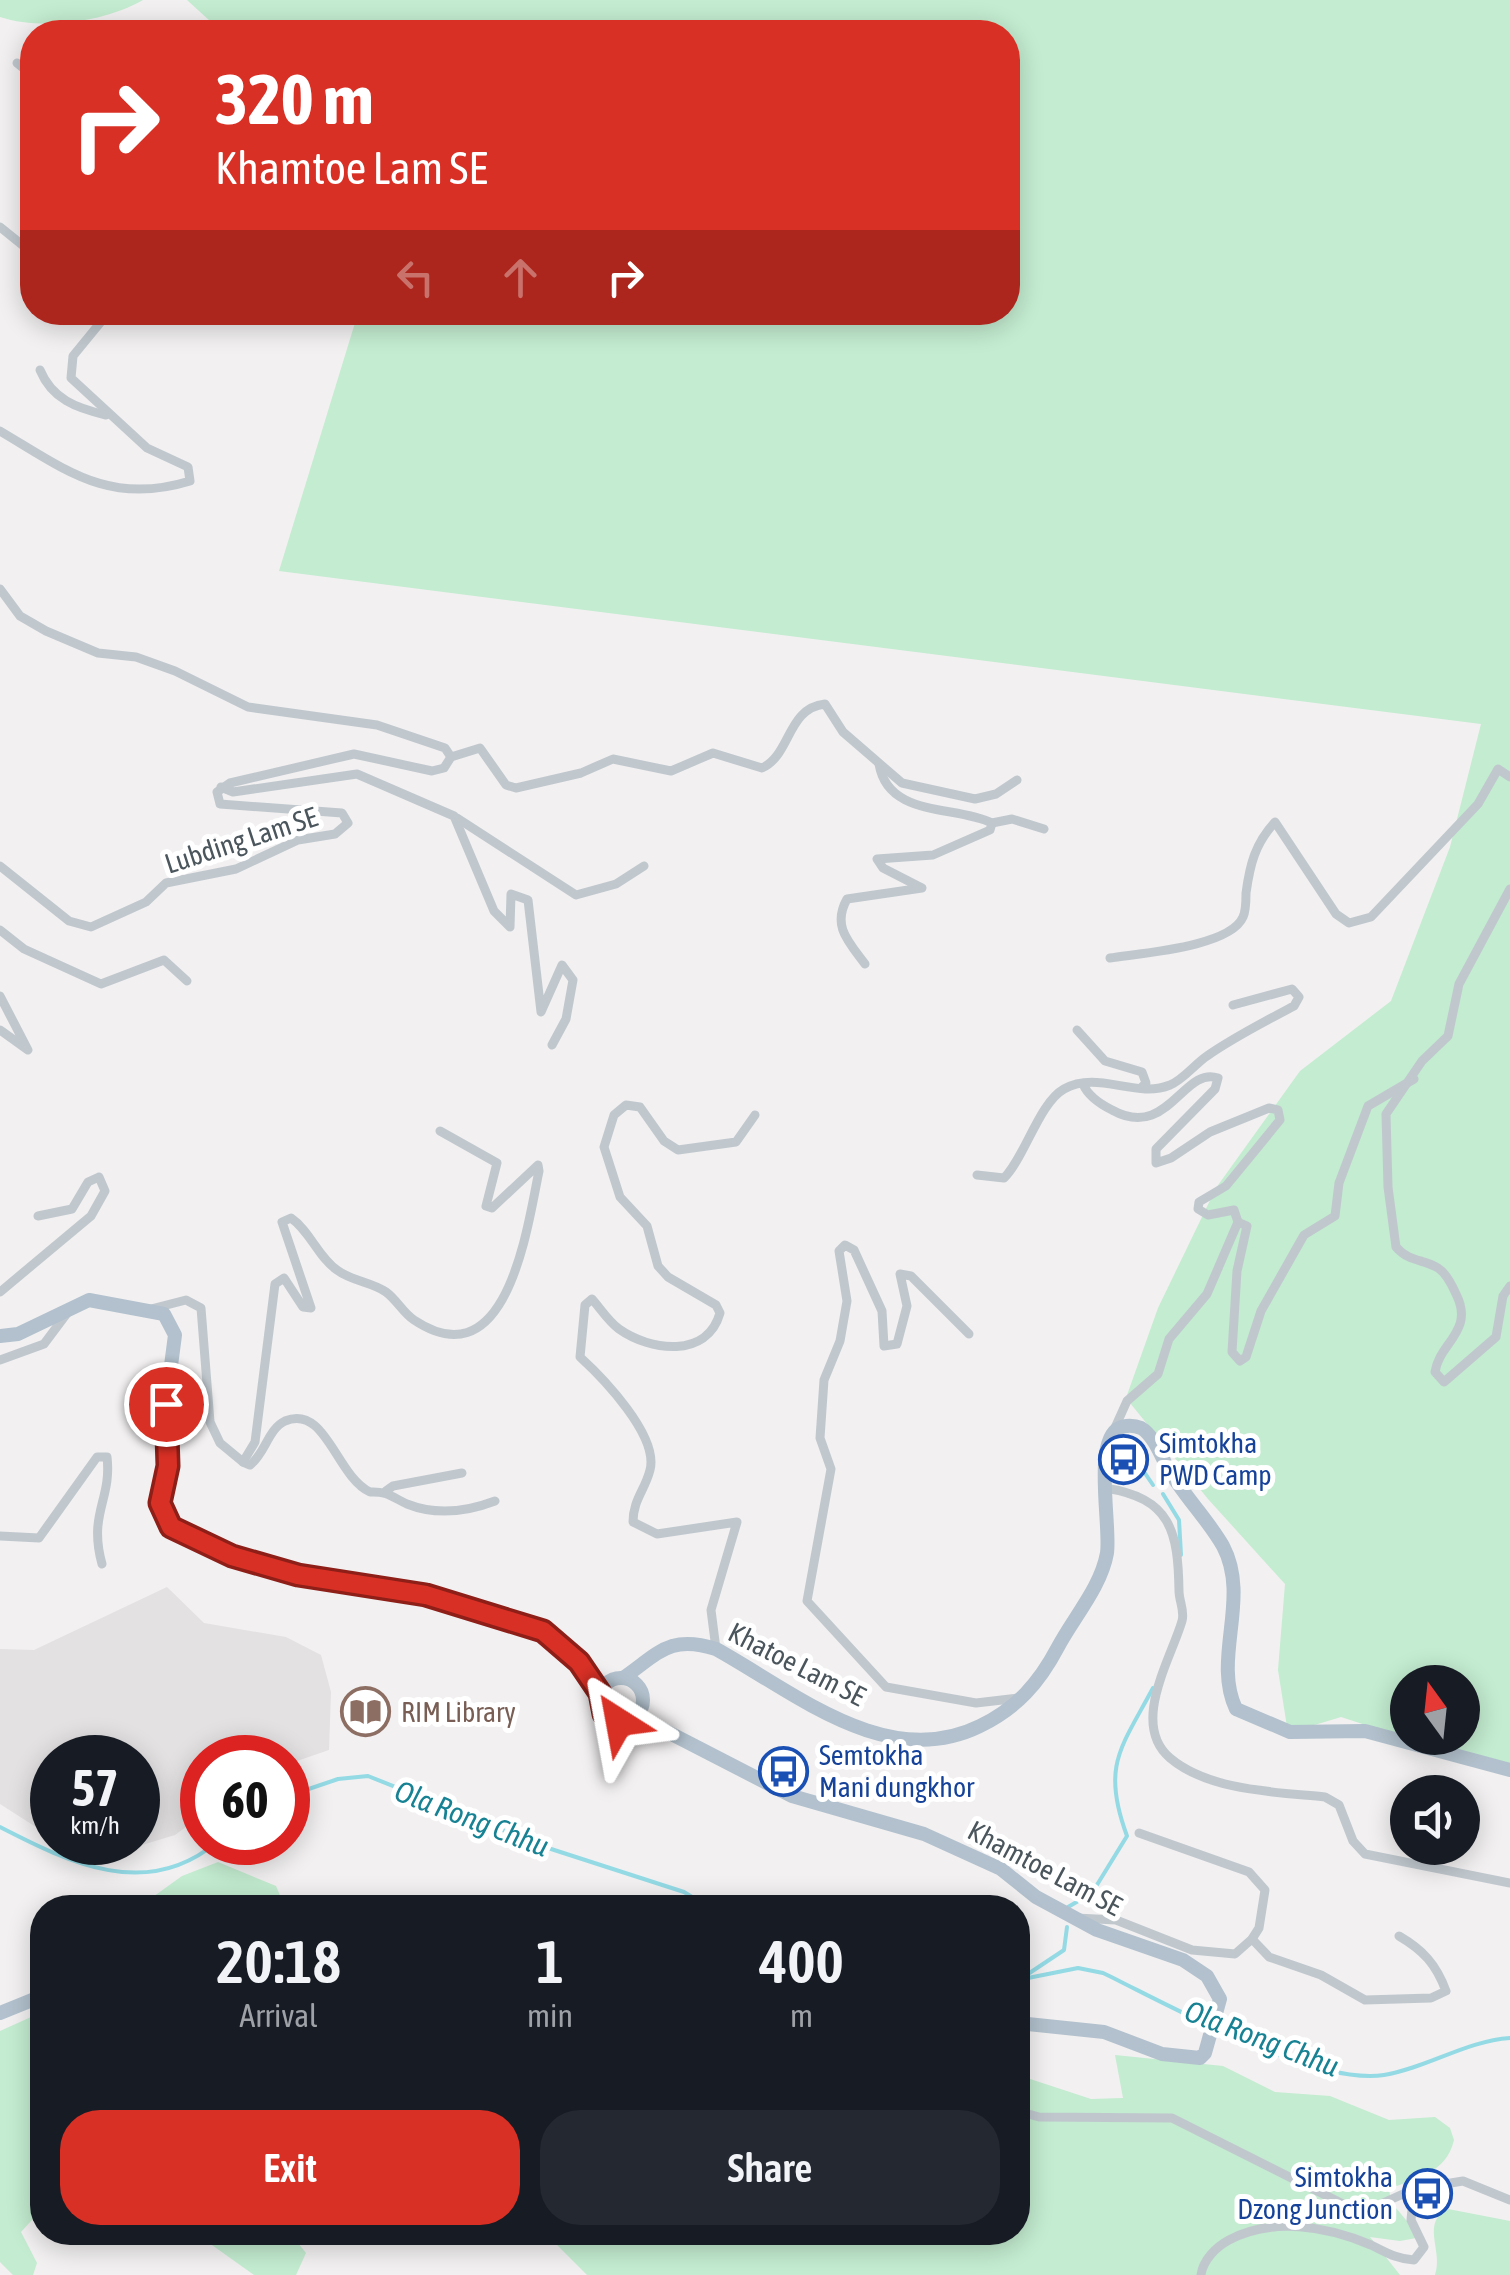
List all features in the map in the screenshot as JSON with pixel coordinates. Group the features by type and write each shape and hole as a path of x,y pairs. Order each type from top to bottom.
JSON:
{"main road":[{"path":"0,1336 18,1334 72,1306 100,1299 164,1314 175,1336 166,1394 168,1466 160,1503 171,1527 232,1556 298,1575 426,1595 526,1625 546,1632 586,1672 611,1684 639,1687"},
{"path":"1113,1432 1130,1425 1143,1429 1222,1544 1232,1568 1228,1690 1236,1709 1256,1721 1290,1732 1365,1732 1510,1770"},
{"name":"Khatoe Lam SE","path":"611,1684 648,1656 669,1646 698,1643 716,1649 837,1720 908,1740 929,1742 961,1735 994,1719 1030,1692 1101,1570 1106,1555 1106,1456 1113,1432"},
{"path":"611,1684 604,1714 619,1722 630,1720 642,1707 639,1687 645,1662"},
{"name":"Khamtoe Lam SE","path":"642,1707 658,1727"},
{"name":"Khamtoe Lam SE","path":"630,1720 658,1727 792,1796 924,1834 1001,1869 1036,1896 1076,1918 1183,1960 1207,1976 1220,1998 1205,2053 1200,2058 1162,2054 1104,2032 1030,2024"},
{"path":"0,2013 30,2001"}],"street":[{"path":"0,226 20,243"},
{"path":"0,431 44,462 114,488 158,490 190,480 188,467 146,448 71,378 72,356 98,325"},
{"path":"40,370 46,386 67,403 109,416"},
{"path":"0,589 20,616 98,652 136,657 248,707 377,725 445,748 451,758 480,748 506,785 516,788 581,773 613,759 670,771 713,752 762,768 772,762 798,718 825,704 834,712 843,732 902,783 946,790 964,798 996,794 1017,780"},
{"name":"Lubding Lam SE","path":"0,866 68,922 91,927 146,902 166,883 236,870 298,840 335,834 348,823 342,813 226,806 216,800 221,787 354,754 432,772 444,768 451,758"},
{"path":"878,761 881,778 900,798 992,823 1012,819 1044,829"},
{"path":"1110,958 1216,939 1231,930 1243,918 1250,864 1260,840 1275,822 1336,914 1349,923 1370,916 1478,804 1498,769 1510,778"},
{"path":"221,787 233,792 357,774 454,816 576,894 616,884 644,866"},
{"path":"454,816 494,911 510,927 511,894 528,900 541,1012 562,965 573,980 566,1019 552,1045"},
{"path":"865,964 841,931 840,912 848,898 922,888 884,868 877,859 933,855 990,830 992,823"},
{"path":"1510,889 1459,984 1448,1036 1422,1061 1414,1080 1386,1114 1388,1187 1396,1247 1404,1256 1443,1272 1460,1300 1463,1316 1450,1347 1436,1360 1435,1372 1444,1382 1496,1338 1503,1296 1510,1286"},
{"path":"0,930 24,949 101,984 164,960 187,981"},
{"path":"978,1175 1004,1178 1062,1090 1094,1080 1141,1088 1170,1085 1218,1049 1294,1006 1299,998 1292,989 1233,1005"},
{"path":"0,996 28,1050 0,1030"},
{"path":"1077,1030 1104,1061 1142,1072 1146,1083 1141,1088"},
{"path":"1083,1084 1102,1105 1126,1119 1142,1120 1205,1076 1218,1078 1214,1089 1156,1149 1156,1162 1171,1158 1210,1132 1269,1108 1278,1110 1280,1120 1226,1186 1199,1202 1198,1209 1208,1214 1234,1210 1238,1222 1207,1294 1169,1339 1158,1374 1127,1402 1113,1432"},
{"path":"1238,1222 1247,1226 1236,1271 1232,1352 1240,1361 1246,1357 1261,1311 1304,1235 1335,1216 1339,1183 1368,1106 1414,1080"},
{"path":"716,1649 711,1610 738,1522 657,1534 633,1522 633,1504 651,1468 649,1445 608,1382 580,1357 585,1305 592,1299 619,1329 668,1350 696,1343 717,1324 720,1313 716,1305 685,1290 658,1266 648,1226 620,1197 604,1147 614,1115 626,1105 640,1107 664,1141 678,1150 736,1142 754,1115"},
{"path":"243,1462 256,1442 275,1284 284,1278 302,1307 311,1308 282,1222 291,1218 336,1270 385,1291 414,1320 450,1334 484,1327 497,1315 525,1241 538,1165 492,1208 486,1206 498,1172 497,1163 440,1131"},
{"path":"0,1292 91,1216 105,1191 99,1177 88,1182 72,1209 38,1216"},
{"path":"969,1334 912,1276 900,1274 907,1306 898,1344 884,1346 882,1311 854,1250 845,1245 840,1251 847,1300 840,1341 824,1380 820,1438 831,1469 807,1601 886,1687 976,1703 1018,1699 1030,1692"},
{"path":"151,1310 186,1300 201,1308 210,1422 220,1443 243,1462 250,1465 258,1459 272,1433 284,1422 306,1418 318,1425 341,1467 360,1487 386,1491 420,1509 442,1513 495,1501"},
{"path":"0,1360 44,1344 72,1306"},
{"path":"0,1536 39,1538 97,1457 107,1457 109,1476 94,1534 102,1564"},
{"path":"386,1491 393,1486 462,1473"},
{"path":"1105,1488 1147,1497 1160,1512 1180,1556 1184,1617 1164,1662 1153,1729 1170,1758 1216,1782 1325,1798 1339,1805 1354,1841 1365,1854 1510,1883"},
{"path":"1076,1918 1116,1920 1192,1950 1235,1954 1252,1940 1259,1928 1265,1890 1248,1872 1139,1833"},
{"path":"1252,1940 1269,1957 1321,1975 1365,2000 1431,1998 1446,1990 1438,1970 1422,1950 1399,1936"},
{"path":"1030,2114 1172,2118 1360,2213 1414,2189 1463,2181 1510,2200"},
{"path":"1201,2275 1202,2266 1220,2245 1248,2229 1306,2225 1367,2243 1398,2259 1414,2260 1424,2246 1411,2220 1414,2189"}],"shaded area":[{"path":"167,1587 204,1623 286,1637 321,1655 331,1692 329,1750 310,1756 310,1735 180,1735 180,1831 160,1840 160,1735 30,1735 30,1823 0,1804 0,1649 34,1650"}],"green space":[{"path":"0,0 143,0 86,20 20,21 0,17"},
{"path":"187,0 1510,0 1510,1772 1458,1755 1480,1755 1480,1665 1390,1665 1390,1733 1341,1717 1288,1733 1278,1670 1285,1584 1208,1499 1126,1398 1158,1308 1216,1188 1300,1071 1391,1001 1450,847 1481,724 279,571 354,325 1020,325 1020,20 209,20"},
{"path":"210,1865 225,1865 276,1886 280,1895 156,1895 182,1876"},
{"path":"30,2017 30,2222 21,2232 37,2263 33,2275 13,2275 0,2262 0,2031"},
{"path":"1115,2055 1223,2066 1275,2092 1330,2096 1389,2120 1435,2117 1450,2128 1454,2140 1437,2168 1389,2189 1391,2202 1416,2232 1416,2238 1400,2241 1370,2237 1400,2275 587,2275 557,2245 1030,2245 1030,2079 1091,2099 1123,2098"},
{"path":"1448,2209 1510,2221 1510,2275 1435,2275 1435,2222"},
{"path":"212,2245 300,2245 306,2253 296,2275 254,2275"}],"waterway":[{"path":"1119,1435 1153,1485"},
{"path":"1163,1494 1179,1520 1181,1555"},
{"path":"1068,1907 1092,1893 1127,1836 1119,1812 1115,1774 1124,1743 1153,1688"},
{"name":"Ola Rong Chhu","path":"310,1789 338,1779 368,1776 548,1848 689,1895"},
{"name":"Ola Rong Chhu","path":"0,1827 54,1853 108,1870 136,1873 180,1864"},
{"path":"1030,1973 1064,1950 1067,1927"},
{"name":"Ola Rong Chhu","path":"1030,1978 1078,1968 1103,1973 1281,2056 1354,2075 1400,2072 1478,2044 1510,2038"}],"place":[{"name":"Simtokha PWD Camp","path":"1124,1459"},
{"name":"RIM Library","path":"366,1712"},
{"name":"Semtokha Mani dungkhor","path":"784,1771"},
{"name":"Simtokha Dzong Junction","path":"1428,2193"}],"route":[{"path":"166,1404 168,1466 160,1503 171,1527 232,1556 298,1575 426,1595 543,1631 579,1662 600,1693 599,1704 604,1714 619,1722"}]}
